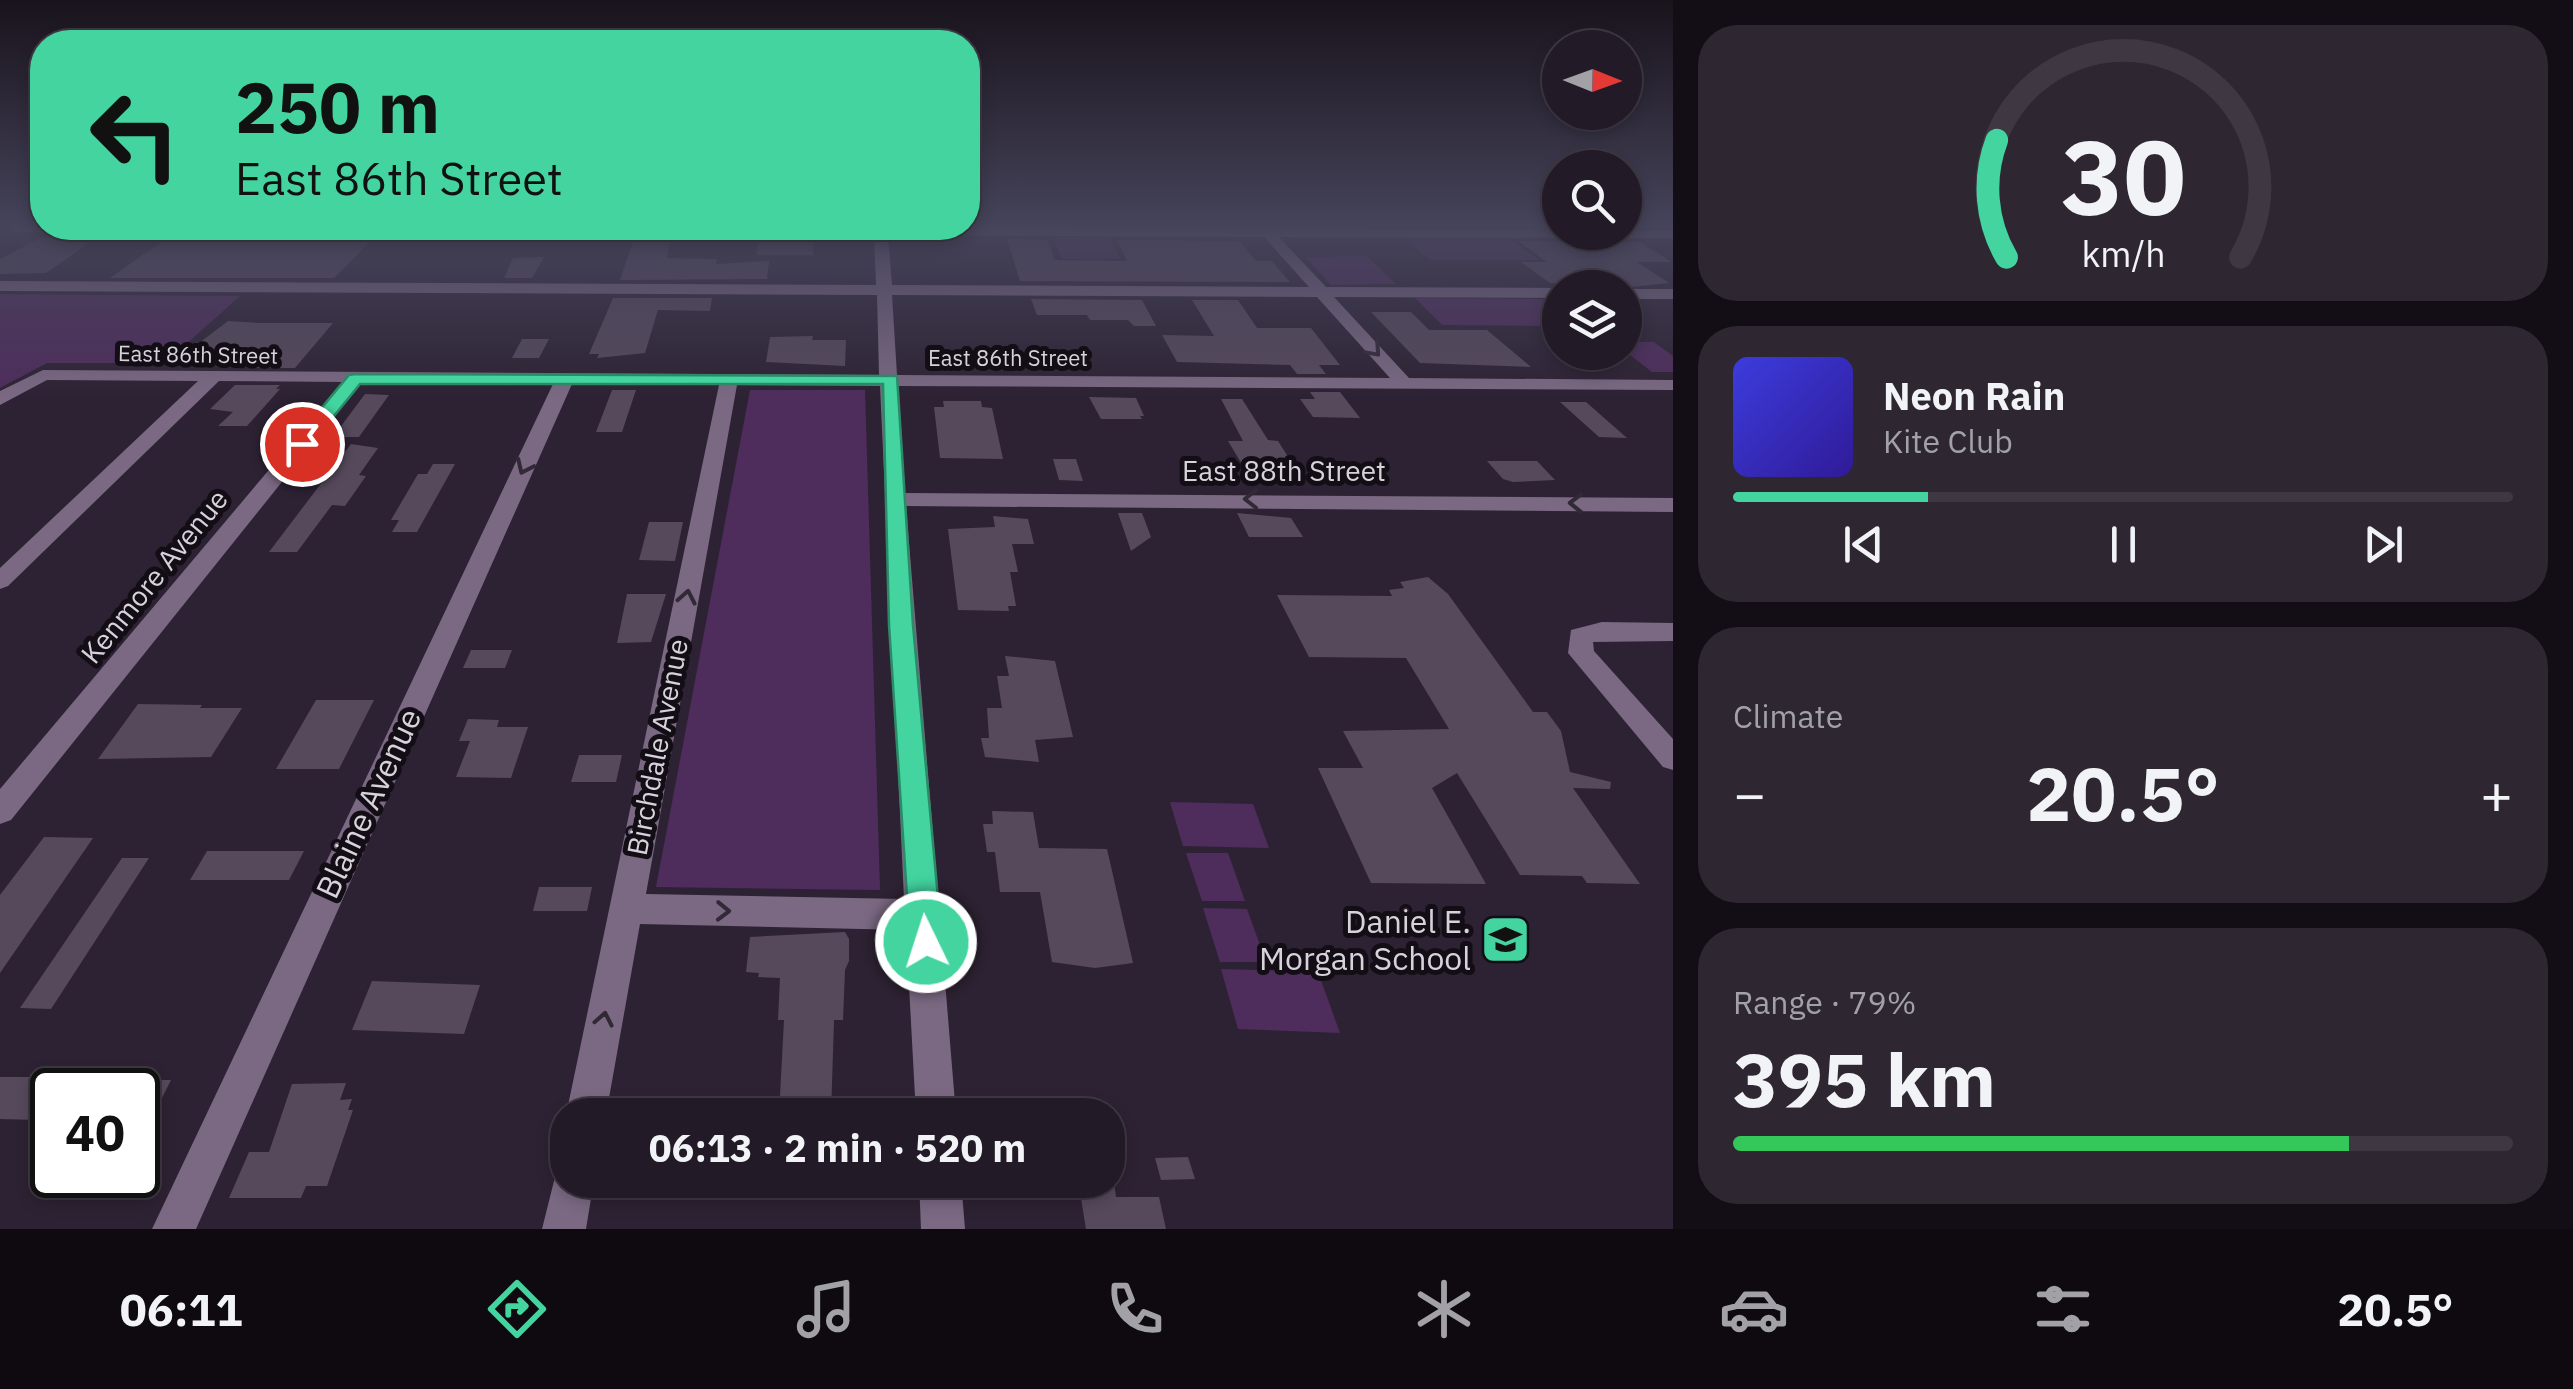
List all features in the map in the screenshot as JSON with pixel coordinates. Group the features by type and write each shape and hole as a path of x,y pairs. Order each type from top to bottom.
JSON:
{"street":[{"path":"884,283 892,379 894,499 935,1098"},
{"path":"1313,283 1404,383"},
{"path":"0,286 1542,293"},
{"path":"1642,294 1673,294"},
{"name":"East 86th Street","path":"0,399 43,375 1673,385"},
{"path":"0,582 212,378"},
{"name":"Blaine Avenue","path":"174,1229 565,378"},
{"name":"Kenmore Avenue","path":"0,812 355,379"},
{"name":"Birchdale Avenue","path":"589,1098 729,379"},
{"name":"East 88th Street","path":"894,499 1673,505"},
{"path":"1673,632 1602,631 1580,636 1582,654 1673,759"},
{"path":"626,909 924,915"},
{"path":"564,1229 570,1198"},
{"path":"941,1198 943,1229"}],"shaded area":[{"path":"1329,283 1396,284 1331,285"},
{"path":"0,294 240,296 165,363 47,363 0,388"},
{"path":"1415,298 1542,299 1542,326 1442,325"},
{"path":"1642,342 1654,342 1673,356 1673,372 1652,372 1642,364"},
{"path":"750,390 865,390 880,890 656,887"},
{"path":"1170,802 1253,804 1269,848 1183,846"},
{"path":"1186,853 1228,853 1245,901 1202,901"},
{"path":"1203,908 1247,909 1266,962 1220,962"},
{"path":"1221,969 1318,972 1340,1033 1238,1029"}],"building":[{"path":"613,298 712,298 710,311 658,310 645,353 597,358 599,354 589,354"},
{"path":"1031,299 1142,300 1156,326 1134,326 1128,320 1090,320 1087,315 1037,315"},
{"path":"1192,300 1238,300 1257,328 1311,328 1340,365 1319,365 1326,374 1297,374 1290,365 1177,362 1162,335 1214,336"},
{"path":"1371,312 1411,312 1429,330 1487,330 1531,367 1420,363"},
{"path":"228,321 333,323 295,368 252,368 260,360 178,359"},
{"path":"813,336 812,340 846,340 845,366 766,362 770,337"},
{"path":"522,339 549,339 539,358 512,358"},
{"path":"235,385 280,385 276,389 280,389 247,426 218,426 233,412 210,409"},
{"path":"612,390 636,390 622,432 596,432"},
{"path":"1310,392 1340,392 1360,418 1313,417 1300,399 1315,399"},
{"path":"365,394 389,395 359,437 333,437"},
{"path":"1089,397 1136,398 1144,416 1101,419"},
{"path":"1221,399 1242,399 1268,440 1278,441 1301,477 1252,481 1228,441 1243,441"},
{"path":"943,401 981,401 982,407 992,408 1003,459 940,458 934,407 944,407"},
{"path":"1560,402 1586,402 1627,438 1599,437"},
{"path":"351,444 378,448 359,475 366,476 345,506 332,505 297,552 269,552"},
{"path":"1053,459 1076,459 1083,481 1059,480"},
{"path":"1487,461 1537,461 1555,480 1513,482 1503,479"},
{"path":"433,464 455,464 417,532 392,532 399,520 391,520 418,474 427,474"},
{"path":"1118,513 1142,513 1151,537 1131,551"},
{"path":"1237,513 1291,518 1303,537 1249,537"},
{"path":"993,516 1028,519 1034,544 1012,544 1018,572 1010,572 1016,606 1008,606 1009,611 958,610 948,529 995,527"},
{"path":"649,522 683,522 675,561 639,560"},
{"path":"1428,577 1448,594 1533,712 1547,712 1561,731 1570,772 1611,782 1610,789 1573,788 1640,884 1587,883 1582,876 1520,875 1457,773 1432,788 1486,884 1371,883 1318,768 1363,768 1343,731 1449,729 1406,658 1309,657 1277,595 1392,596 1389,590 1404,588 1400,582"},
{"path":"627,594 666,594 651,642 617,643"},
{"path":"471,650 512,650 505,668 463,668"},
{"path":"1005,656 1055,661 1073,737 1035,740 1039,762 985,757 981,738 989,738 987,708 1002,708 997,676 1009,676"},
{"path":"316,700 374,700 339,769 276,769"},
{"path":"138,704 242,708 211,757 98,759"},
{"path":"468,719 499,720 497,727 528,727 511,778 456,777 470,741 459,741"},
{"path":"579,755 622,755 616,782 571,782"},
{"path":"992,811 1033,812 1039,848 1107,849 1133,963 1095,968 1052,962 1040,892 1000,892 995,852 987,852 983,824 993,824"},
{"path":"44,837 93,838 0,973 0,895"},
{"path":"207,851 304,851 289,880 190,880"},
{"path":"122,858 149,858 51,1009 20,1008"},
{"path":"539,887 592,887 587,911 533,911"},
{"path":"845,932 849,939 843,1020 834,1020 832,1098 780,1098 784,1020 778,1020 780,978 746,972 750,937"},
{"path":"372,981 480,985 464,1034 352,1030"},
{"path":"0,1077 30,1077 30,1120 0,1119"},
{"path":"160,1080 171,1080 160,1102"},
{"path":"346,1083 340,1100 352,1099 348,1110 353,1110 327,1186 306,1186 301,1198 229,1198 249,1152 269,1152 292,1084"},
{"path":"1188,1157 1195,1179 1161,1180 1155,1158"},
{"path":"1159,1197 1166,1229 1086,1229 1081,1198"}],"place":[{"name":"Daniel E. Morgan School","path":"1506,939"}],"route":[{"path":"302,444 355,379 892,379 901,625 926,942"}]}
